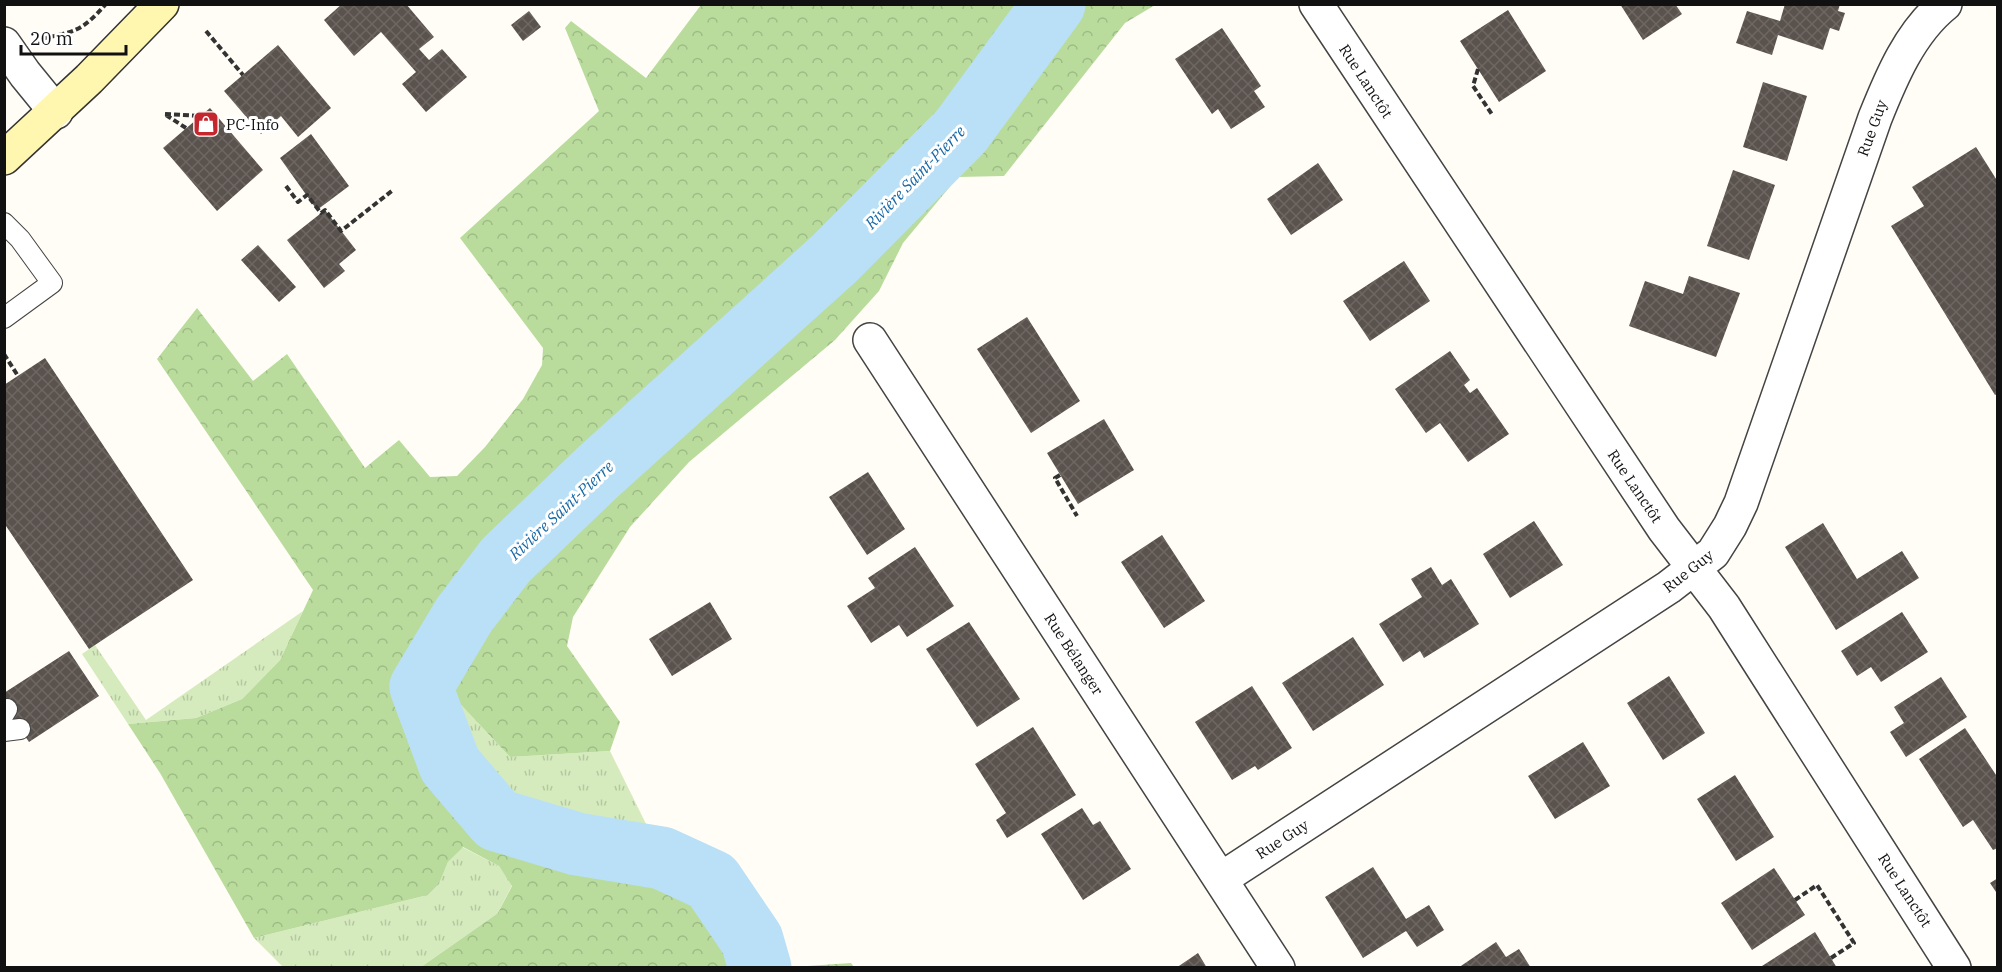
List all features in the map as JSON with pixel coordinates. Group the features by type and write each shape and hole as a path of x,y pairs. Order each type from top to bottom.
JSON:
{"street":[{"path":"4,158 56,111 162,4"},
{"name":"Rue Lanctôt","path":"1316,4 1664,529 1724,607 1954,968"},
{"name":"Rue Guy","path":"1221,879 1695,569 1713,553 1721,543 1741,503 1875,117 1889,84 1917,36 1930,18 1945,4"},
{"path":"4,44 25,74 56,111"},
{"name":"Rue Bélanger","path":"870,340 1278,968"}],"lane":[{"path":"4,223 20,239 52,283 4,318"}],"path":[{"path":"36,40 76,31 106,4"},
{"path":"206,31 243,75"},
{"path":"1478,69 1473,86 1492,116"},
{"path":"186,128 165,114 200,116"},
{"path":"286,186 298,202 307,195 321,213 325,210 341,231 393,190"},
{"path":"4,354 18,376"},
{"path":"1060,475 1055,478 1077,516"},
{"path":"1795,900 1817,885 1854,943 1831,958"}],"green space":[{"path":"701,5 1155,5 1125,23 1004,176 958,177 903,243 879,291 835,340 689,462 630,527 573,617 567,646 620,722 610,751 510,757 447,690 417,667 410,699 429,757 463,816 479,835 576,860 648,882 692,902 719,926 731,967 421,967 498,913 512,886 499,866 463,847 448,862 439,884 428,895 254,938 160,773 128,724 196,718 242,699 280,660 313,590 157,359 197,308 253,381 287,354 365,468 399,440 430,477 457,476 485,447 523,399 542,365 543,348 460,238 599,111 565,28 571,21 646,78"},
{"path":"303,611 280,660 242,699 196,718 128,724 82,654 95,645 146,720"},
{"path":"447,690 510,757 610,751 651,834 564,824 508,803 475,777 459,750 446,712"},
{"path":"462,847 499,866 512,885 498,913 421,967 283,967 254,938 428,895 439,884 448,862"},
{"path":"851,963 854,967 793,967"}],"building":[{"path":"342,4 406,4 434,37 419,49 429,60 442,49 467,77 426,112 402,84 416,72 381,32 354,56 324,20"},
{"path":"1620,4 1675,4 1682,14 1643,40"},
{"path":"1785,4 1840,4 1838,11 1845,13 1839,31 1830,28 1823,50 1778,35 1772,55 1736,43 1747,11 1780,21"},
{"path":"1508,10 1546,71 1499,102 1460,41"},
{"path":"529,11 541,27 523,41 511,25"},
{"path":"1222,28 1261,86 1254,91 1265,107 1231,129 1218,109 1212,114 1175,59"},
{"path":"278,45 331,108 298,137 281,116 261,134 224,91"},
{"path":"1763,82 1807,96 1787,161 1743,147"},
{"path":"210,108 263,170 217,211 163,148"},
{"path":"311,134 349,186 317,210 280,158"},
{"path":"1976,147 1998,182 1998,393 1995,395 1891,226 1924,206 1912,187"},
{"path":"1318,163 1343,200 1291,235 1267,199"},
{"path":"1733,170 1775,185 1749,260 1707,246"},
{"path":"325,210 356,250 339,264 345,271 324,288 287,240"},
{"path":"258,245 296,287 279,302 241,260"},
{"path":"1404,261 1430,301 1370,341 1343,301"},
{"path":"1689,276 1740,293 1716,357 1629,326 1645,281 1683,294"},
{"path":"1027,317 1080,401 1031,433 977,349"},
{"path":"1450,351 1470,380 1464,385 1470,393 1477,388 1509,434 1468,462 1440,423 1426,433 1395,389"},
{"path":"45,358 193,580 89,649 4,523 4,385"},
{"path":"1104,419 1134,470 1078,504 1047,453"},
{"path":"868,472 905,529 867,555 829,497"},
{"path":"1534,521 1563,565 1510,598 1483,554"},
{"path":"1823,523 1857,579 1902,551 1919,578 1836,630 1785,547"},
{"path":"1162,535 1205,601 1164,628 1121,562"},
{"path":"915,547 954,606 907,637 899,625 871,643 847,606 875,588 868,578"},
{"path":"1431,567 1442,585 1451,579 1479,624 1424,658 1420,651 1403,662 1379,624 1422,597 1411,579"},
{"path":"710,602 732,639 672,676 649,639"},
{"path":"1902,612 1928,652 1881,682 1871,667 1857,676 1841,651"},
{"path":"969,622 1020,699 977,727 926,649"},
{"path":"1353,637 1384,685 1313,731 1282,683"},
{"path":"69,651 99,696 29,742 4,705 4,693"},
{"path":"1669,676 1705,733 1663,760 1627,703"},
{"path":"1941,677 1967,717 1906,757 1890,732 1904,723 1894,707"},
{"path":"1252,686 1292,748 1258,770 1255,766 1232,780 1195,722"},
{"path":"1033,727 1076,795 1007,838 996,820 1006,813 975,764"},
{"path":"1965,728 1998,778 1998,848 1993,850 1973,820 1963,827 1919,759"},
{"path":"1583,742 1610,786 1555,819 1528,776"},
{"path":"1735,775 1774,837 1736,861 1697,799"},
{"path":"1082,808 1093,825 1100,821 1131,869 1083,900 1041,834"},
{"path":"1373,867 1406,919 1429,905 1444,930 1417,947 1406,931 1363,958 1325,897"},
{"path":"1774,868 1805,915 1752,950 1721,903"},
{"path":"1998,878 1998,895 1990,883"},
{"path":"1815,932 1837,968 1763,968 1762,966"},
{"path":"1496,942 1506,957 1519,949 1531,968 1458,968"},
{"path":"1198,953 1207,968 1176,968"}],"waterway":[{"name":"Rivière Saint-Pierre","path":"760,968 752,940 712,881 662,858 577,844 497,820 450,765 421,687 464,615 506,560 598,472 835,258 961,131 1054,4"}],"place":[{"name":"PC-Info","path":"206,124"}]}
